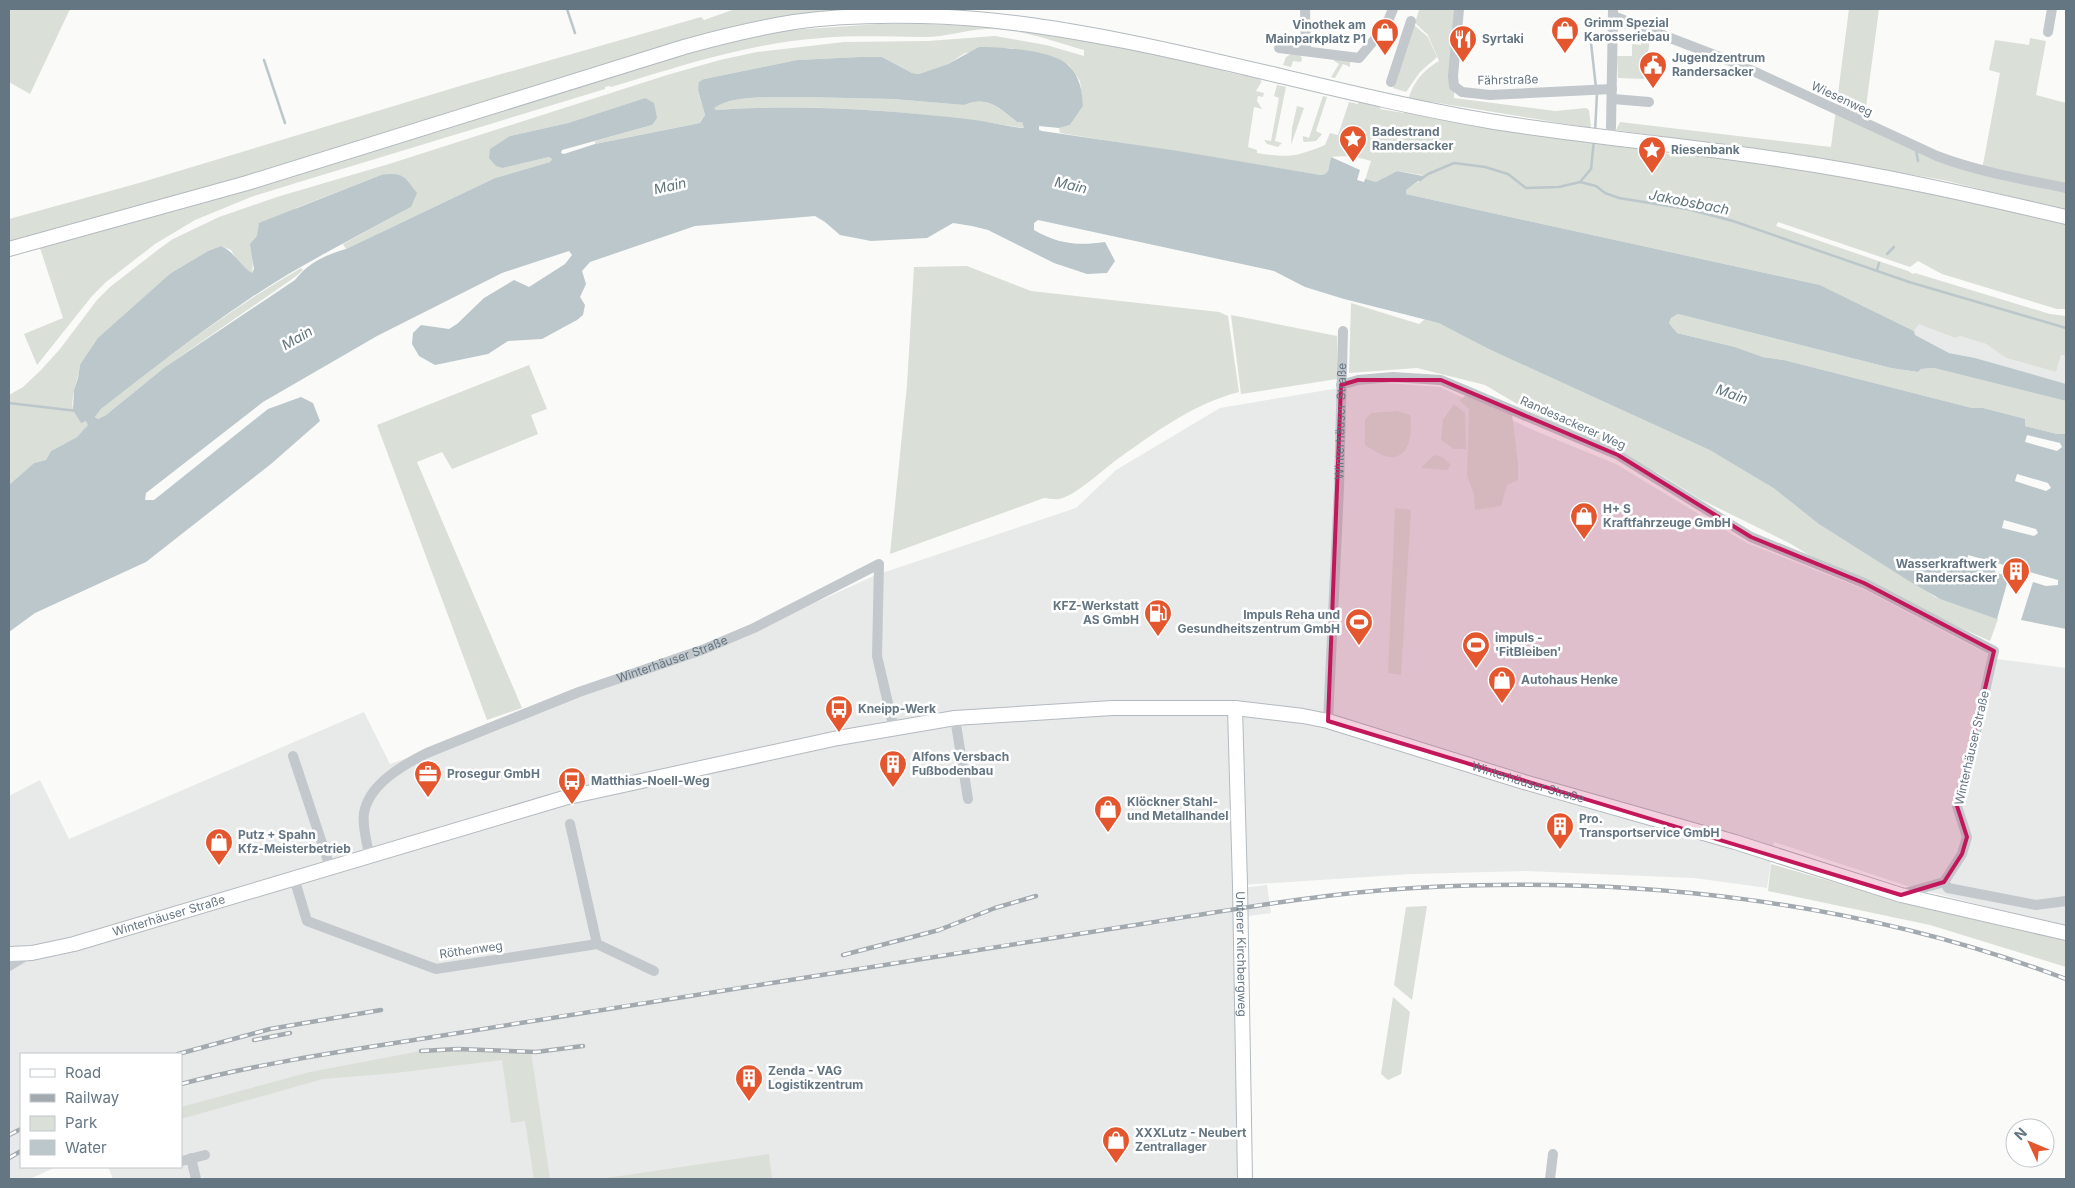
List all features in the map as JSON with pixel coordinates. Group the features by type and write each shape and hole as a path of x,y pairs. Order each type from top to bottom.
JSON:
{"main road":[{"path":"950,9 964,18"},
{"path":"9,249 247,183 684,47 734,34 794,22 911,12 925,12 1060,29 1171,50 1430,110 1589,135 1613,133 1910,181 2066,217"},
{"name":"Winterhäuser Straße","path":"32,952 84,941 564,798 838,738 955,718 1112,708 1235,708 1328,721 1524,782 1735,842 1901,895 2066,933"},
{"name":"Unterer Kirchbergweg","path":"1235,708 1245,1179"},
{"path":"9,954 32,952"}],"street":[{"path":"1305,9 1306,51"},
{"path":"1279,48 1359,58 1386,26 1393,9"},
{"name":"Fährstraße","path":"1459,9 1453,76 1454,86 1462,92 1490,95 1599,89 1612,94"},
{"path":"2048,32 2052,9"},
{"name":"Wiesenweg","path":"1613,133 1613,12 1746,68 1917,147 1962,165 2066,188"},
{"path":"1391,82 1411,21"},
{"path":"1612,94 1649,102"},
{"name":"Winterhäuser Straße","path":"1328,721 1339,488 1343,331"},
{"name":"Randesackerer Weg","path":"1341,384 1358,380 1393,377 1441,380 1618,455 1751,537 1864,583 1994,651"},
{"name":"Winterhäuser Straße","path":"369,855 364,821 366,805 383,782 412,760 579,692 702,650 754,628 880,564 877,656 894,729"},
{"name":"Winterhäuser Straße","path":"1944,882 1962,854 1967,837 1957,806 1969,763 1994,651"},
{"path":"955,718 968,798"},
{"path":"292,756 330,867"},
{"path":"570,824 597,944 654,971"},
{"name":"Röthenweg","path":"294,878 307,921 436,968 597,944"},
{"path":"1901,895 1944,882 1948,888 2036,905 2066,901"},
{"name":"Winterhäuser Straße","path":"9,966 32,952"},
{"path":"1550,1179 1553,1154"},
{"path":"196,1179 187,1160 205,1155"}],"highlighted area":[{"path":"1358,380 1441,380 1618,455 1751,537 1864,583 1994,651 1957,806 1967,837 1962,854 1944,882 1901,895 1328,721 1341,385"}],"shaded area":[{"path":"1919,323 1954,338 1960,336 1986,344 2006,358 2056,372 2061,355 2066,356 2066,385 1975,358 1949,353 1914,335 1914,331"},
{"path":"1387,383 1440,387 1533,430 1616,464 1747,543 1861,588 1997,659 2066,668 2066,927 1907,886 1774,842 1767,888 1694,878 1526,871 1412,874 1241,885 1241,888 1267,885 1271,913 1241,917 1245,1179 204,1179 203,1177 194,1179 113,1179 108,1168 182,1168 182,1053 20,1053 20,1168 54,1168 30,1179 9,1179 9,796 40,780 69,839 364,712 390,764 704,653 876,575 1076,508 1116,470 1220,408 1357,385"}],"green space":[{"path":"9,9 70,9 30,94 9,82"},
{"path":"735,9 908,9 824,14 9,246 9,219 139,183 470,83 701,17 704,20"},
{"path":"1455,9 1454,98 1555,111 1586,108 1589,110 1591,128 1432,102 1428,118 1429,116 1569,136 1577,141 1614,146 1632,145 1660,153 1699,154 1890,182 2066,221 2066,309 2057,309 1942,274 1918,261 1910,267 1778,222 1776,226 1913,274 1915,273 2050,314 2066,316 2066,356 2061,355 2056,372 2006,358 1986,344 1960,336 1955,338 1919,324 1914,331 1820,285 1406,194 1405,190 1421,180 1422,175 1397,171 1376,182 1365,180 1371,161 1361,158 1331,157 1328,171 1321,175 1060,133 1059,128 1070,125 1083,106 1080,81 1069,65 1054,57 1010,48 965,53 948,64 919,74 912,73 882,57 797,60 704,79 700,82 698,90 705,115 700,123 595,144 595,141 652,125 645,98 568,123 510,136 503,168 549,157 552,159 550,162 495,178 346,249 343,244 411,207 381,175 296,208 253,260 252,274 240,265 231,250 221,246 208,251 171,273 80,365 72,404 81,422 86,421 89,425 77,437 51,451 46,460 34,463 9,485 9,395 23,387 41,370 60,349 97,300 110,287 173,239 219,217 277,197 389,164 667,75 757,52 844,42 928,41 995,36 1046,45 1084,56 1084,50 1036,36 998,29 985,29 932,37 860,36 822,38 768,45 715,56 611,87 605,87 605,89 251,197 195,220 155,244 106,282 92,296 37,365 24,334 63,318 39,245 684,52 778,31 878,24 1021,28 1059,33 1208,65 1234,74 1261,76 1260,80 1262,81 1256,91 1264,93 1263,97 1258,96 1257,101 1262,109 1254,107 1248,147 1257,150 1257,153 1277,156 1292,155 1325,145 1330,133 1338,135 1349,102 1358,104 1359,100 1381,104 1380,109 1404,113 1415,83 1431,66 1439,61 1428,35 1415,23 1419,10"},
{"path":"1849,9 1879,9 1864,122 1982,170 2000,73 1989,70 1995,40 2029,45 2030,38 2046,41 2036,95 2066,103 2066,210 1943,180 1782,153 1616,130 1620,122 1831,147"},
{"path":"1414,25 1428,37 1437,57 1420,72 1406,92 1393,88"},
{"path":"1617,26 1632,26 1651,33 1644,79 1618,78 1617,56 1632,56 1632,44 1641,45 1641,34 1632,31 1632,29 1617,29"},
{"path":"1291,54 1300,55 1302,58 1301,62 1293,61 1291,67 1283,65 1286,57"},
{"path":"1335,57 1350,60 1350,67 1343,64 1335,78 1331,77 1339,64 1333,60"},
{"path":"1277,85 1286,87 1275,141 1282,143 1278,147 1267,144 1264,140 1271,141 1279,98 1274,96"},
{"path":"1323,96 1327,97 1316,131 1322,134 1316,141 1305,142 1303,141 1303,136 1309,138"},
{"path":"802,97 893,99 964,105 980,101 998,108 1017,122 1022,122 1024,128 948,117 870,110 754,108 716,110 713,108 744,99"},
{"path":"1297,106 1304,108 1291,145 1292,128"},
{"path":"967,266 1031,291 1219,312 1228,316 1239,392 1207,403 1176,419 1133,448 1081,488 1065,497 1057,499 1044,498 890,554 907,385 914,267"},
{"path":"301,268 303,270 295,277 165,367 106,415 98,419 95,417 101,409 199,335 249,300"},
{"path":"1351,303 1419,324 1435,311 1710,449 1775,489 1837,519 1880,557 1935,597 1998,619 1990,641 1837,572 1791,544 1700,499 1658,473 1529,411 1485,385 1417,368 1349,373"},
{"path":"1678,314 1891,368 1918,372 1921,369 1934,368 2066,401 2066,434 2057,434 2025,426 2025,419 2022,418 1983,408 1972,408 1784,360 1763,357 1735,347 1677,333 1669,323 1671,318"},
{"path":"1231,315 1337,336 1337,379 1241,394"},
{"path":"529,365 547,409 531,415 538,434 452,469 442,452 417,462 522,708 487,720 377,425"},
{"path":"1466,395 1512,414 1518,480 1507,485 1501,506 1475,510 1474,494 1467,475 1469,409 1459,400"},
{"path":"1454,404 1465,413 1466,449 1454,449 1441,440 1443,420"},
{"path":"1397,411 1410,415 1410,439 1405,451 1401,455 1387,457 1365,445 1365,420 1371,413"},
{"path":"1434,455 1442,457 1451,465 1447,470 1421,468"},
{"path":"1395,508 1411,510 1401,675 1388,673"},
{"path":"1771,864 1874,894 2066,939 2066,967 1930,925 1768,891"},
{"path":"1427,906 1412,1000 1394,985 1406,907"},
{"path":"1393,997 1410,1012 1401,1074 1388,1080 1381,1074"},
{"path":"458,1049 513,1053 531,1052 550,1179 534,1179 525,1121 511,1123 502,1060 395,1073 323,1079 182,1119 182,1107 310,1072 421,1051"},
{"path":"769,1154 772,1179 600,1179"}],"water":[{"name":"Main","path":"979,47 1027,50 1052,56 1062,61 1073,70 1078,80 1083,106 1070,125 1059,128 1039,126 1039,130 1042,131 1321,175 1328,171 1331,157 1360,170 1357,180 1364,182 1365,179 1376,182 1397,171 1423,176 1406,190 1406,194 1820,285 1914,331 1915,335 1949,353 1975,358 2066,384 2066,401 1934,368 1921,369 1918,372 1891,368 1678,314 1671,318 1669,323 1677,333 1735,347 1763,357 1784,360 1972,408 1983,408 2022,418 2025,419 2025,426 2057,434 2066,434 2066,629 2021,620 2033,582 2046,586 2058,585 2058,580 1968,555 1968,558 1993,565 1996,573 2009,576 1997,619 1940,599 1819,524 1775,489 1710,450 1489,349 1439,323 1305,287 1274,271 1038,220 1034,223 1034,230 1060,241 1077,244 1105,242 1115,261 1107,273 1087,274 1054,263 988,230 972,226 953,223 927,238 871,241 840,235 815,216 695,226 590,262 582,271 586,284 580,297 585,305 583,315 542,339 508,341 488,354 435,365 419,356 412,344 413,333 421,325 449,329 457,324 484,298 514,280 529,287 565,264 572,255 569,251 502,273 377,336 263,402 146,493 145,500 154,500 268,409 301,397 313,403 320,421 271,464 146,562 35,613 9,632 9,485 34,463 46,460 51,451 77,437 88,425 86,421 81,423 73,410 74,390 80,365 98,338 171,273 208,251 221,246 252,273 254,269 250,244 257,236 259,223 381,175 399,175 406,179 417,193 411,207 289,274 211,325 101,409 95,417 98,419 106,415 165,367 295,280 306,268 318,260 346,249 495,178 550,162 552,159 549,157 503,168 496,166 489,158 490,149 510,136 568,123 645,98 654,103 657,118 652,125 562,150 561,153 564,154 595,144 700,123 705,115 698,90 699,82 704,79 797,60 882,57 912,73 919,74 948,64","holes":["792,97 893,99 964,105 980,101 987,102 999,108 1017,122 1022,122 1024,128 975,120 910,113 814,108 716,110 714,108 722,104 744,99","2027,435 2060,443 2062,447 2057,451 2025,442","2017,474 2048,483 2051,488 2046,491 2015,481","2004,520 2036,529 2038,533 2034,536 2002,528"]}],"waterway":[{"path":"567,9 575,33"},
{"path":"1590,34 1596,88"},
{"path":"264,60 285,123"},
{"path":"1595,132 1597,93"},
{"path":"1580,182 1591,169 1594,140"},
{"path":"1916,149 1918,161"},
{"name":"Jakobsbach","path":"1420,180 1428,174 1454,163 1485,167 1508,174 1526,188 1559,187 1580,182 1596,186 1605,193 1619,198 1687,209 1733,221 1909,282 2066,328"},
{"path":"1887,254 1894,247"},
{"name":"Jakobsbach","path":"1877,270 1879,263"},
{"path":"9,403 77,411"}],"railway":[{"path":"182,1084 242,1070 334,1053 1009,945 1281,902 1414,888 1497,885 1580,886 1663,891 1745,899 1827,913 1908,930 1988,952 2066,979"},
{"path":"843,955 939,930 995,908 1036,896"},
{"path":"182,1053 270,1029 381,1010"},
{"path":"254,1040 290,1033"},
{"path":"421,1051 458,1049 536,1052 583,1046"},
{"path":"9,1135 20,1130"},
{"path":"9,1158 20,1152"}],"place":[{"name":"Grimm Spezial Karosseriebau","path":"1565,54"},
{"name":"Vinothek am Mainparkplatz P1","path":"1385,56"},
{"name":"Syrtaki","path":"1463,63"},
{"name":"Jugendzentrum Randersacker","path":"1653,89"},
{"name":"Badestrand Randersacker","path":"1353,163"},
{"name":"Riesenbank","path":"1652,174"},
{"name":"H+ S Kraftfahrzeuge GmbH","path":"1584,540"},
{"name":"Wasserkraftwerk Randersacker","path":"2016,595"},
{"name":"KFZ-Werkstatt AS GmbH","path":"1158,637"},
{"name":"Impuls Reha und Gesundheitszentrum GmbH","path":"1359,646"},
{"name":"impuls - 'FitBleiben'","path":"1476,669"},
{"name":"Autohaus Henke","path":"1502,704"},
{"name":"Kneipp-Werk","path":"839,733"},
{"name":"Alfons Versbach Fußbodenbau","path":"893,788"},
{"name":"Prosegur GmbH","path":"428,798"},
{"name":"Matthias-Noell-Weg","path":"572,805"},
{"name":"Klöckner Stahl- und Metallhandel","path":"1108,833"},
{"name":"Pro. Transportservice GmbH","path":"1560,850"},
{"name":"Putz + Spahn Kfz-Meisterbetrieb","path":"219,866"},
{"name":"Zenda - VAG Logistikzentrum","path":"749,1102"},
{"name":"XXXLutz - Neubert Zentrallager","path":"1116,1164"}]}
